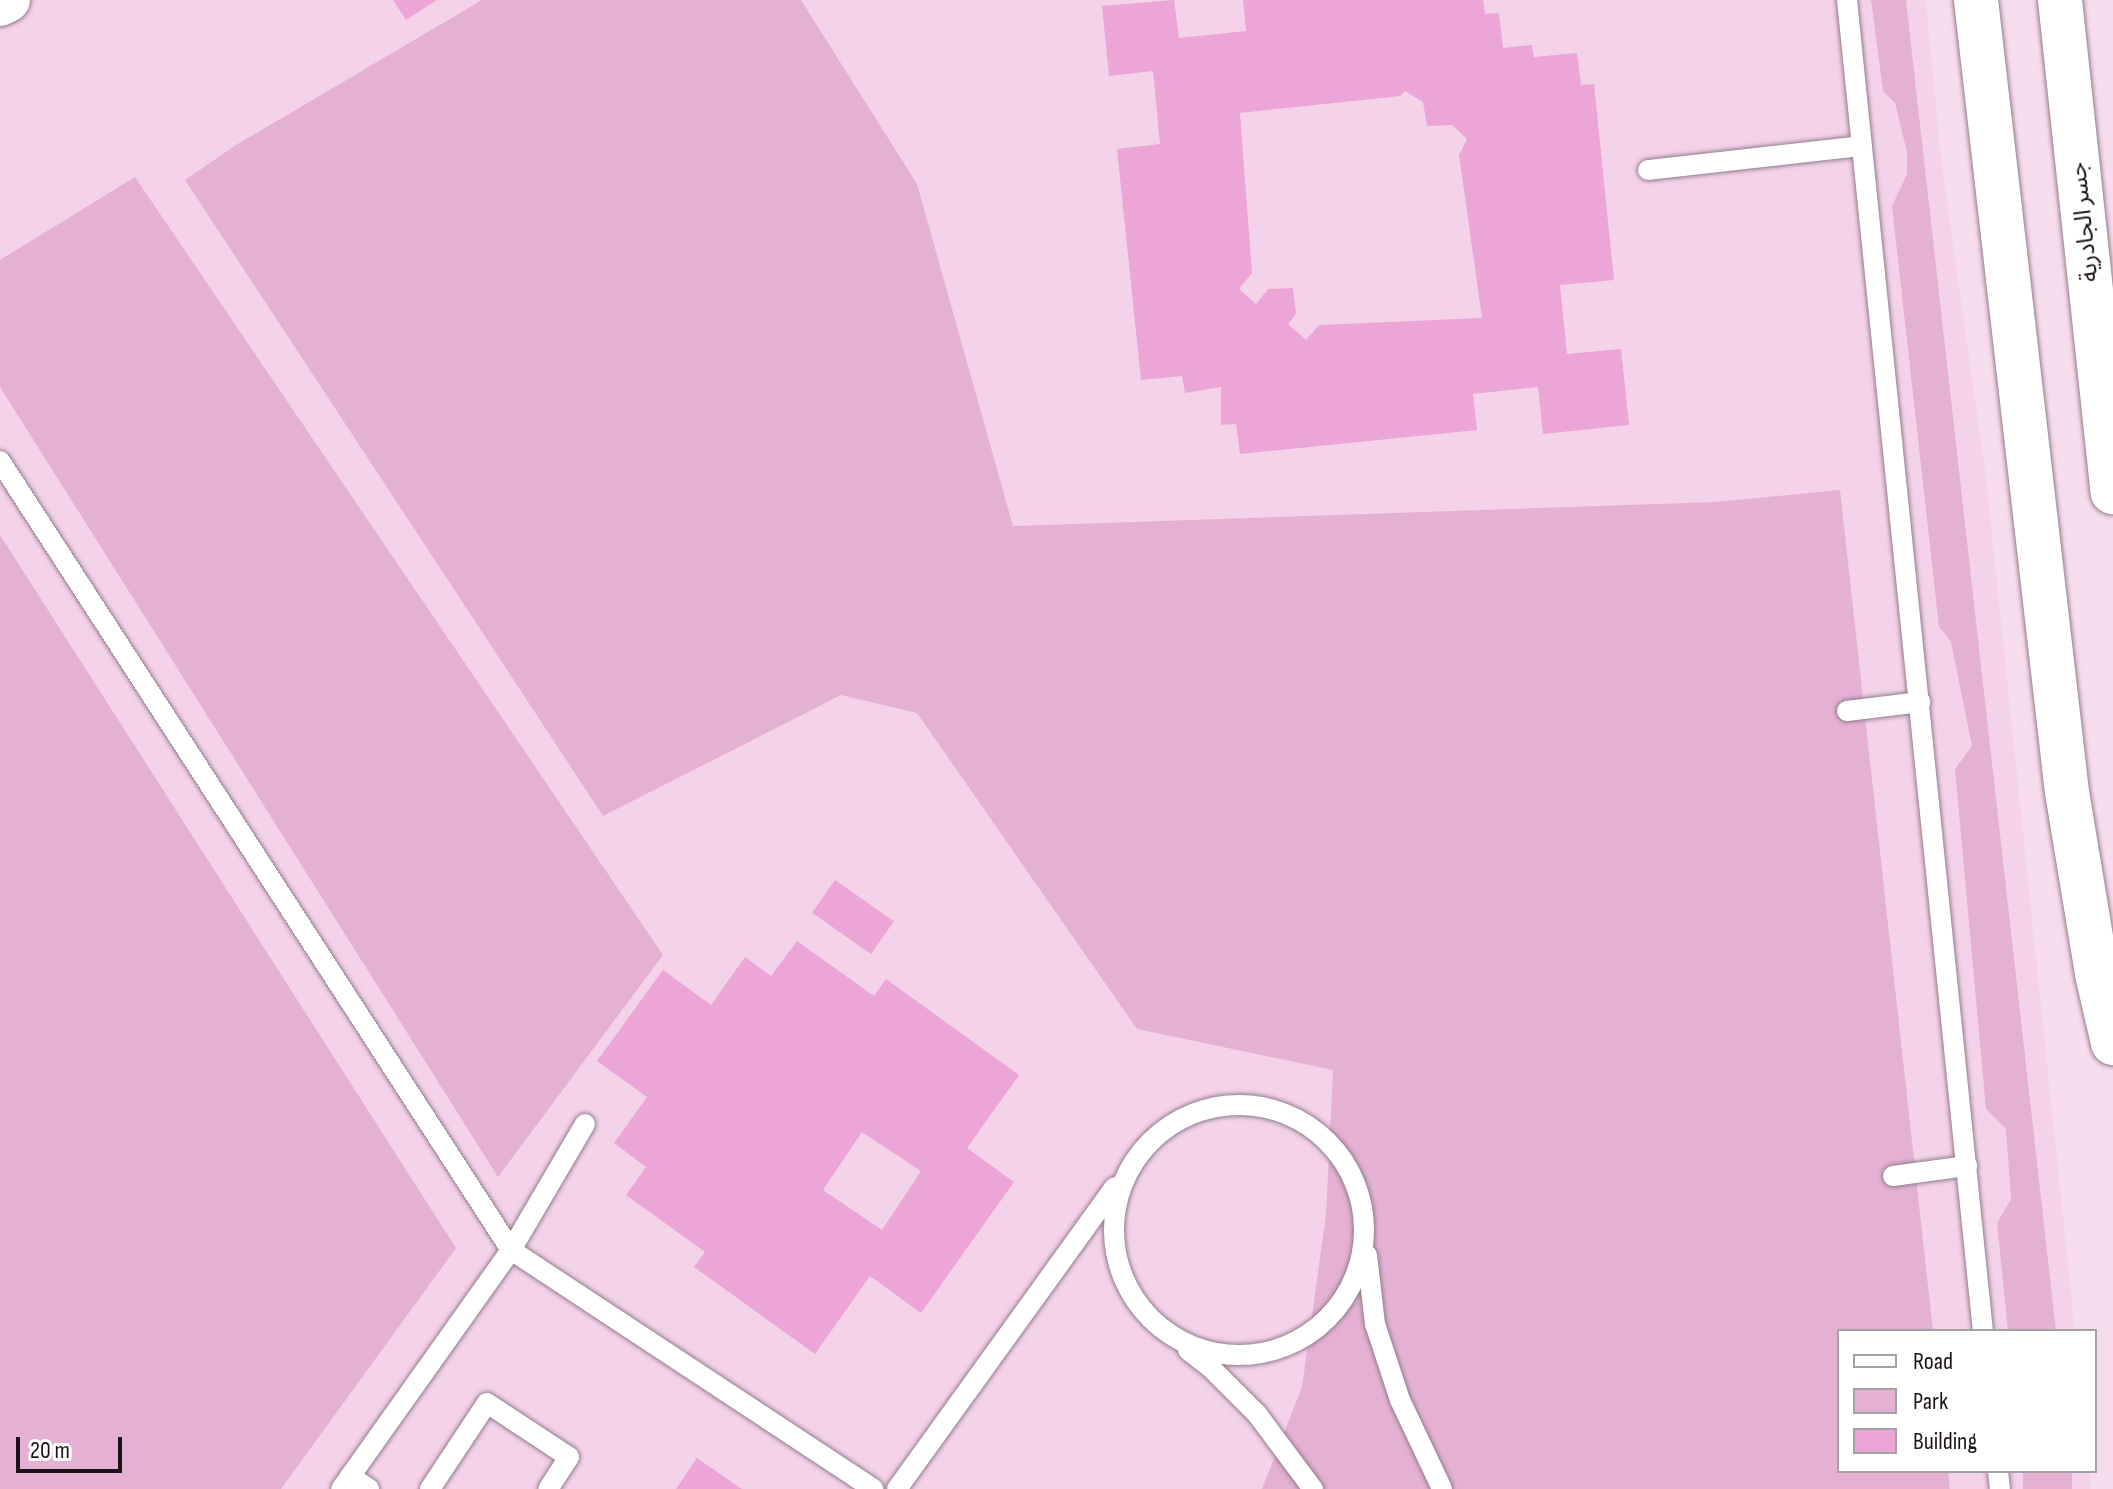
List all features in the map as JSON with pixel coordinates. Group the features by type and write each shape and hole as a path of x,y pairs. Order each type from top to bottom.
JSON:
{"main road":[{"path":"0,4 8,0"},
{"path":"1976,0 2063,762 2097,974 2113,1043"},
{"name":"جسر الجادرية","path":"2060,0 2113,492"}],"lane":[{"path":"1847,0 1983,1329"},
{"path":"1648,170 1862,146"},
{"path":"0,461 511,1250 873,1489"},
{"path":"1847,711 1920,702"},
{"path":"897,1489 1152,1138 1186,1115 1227,1104 1269,1107 1307,1124 1338,1152 1359,1190 1375,1324 1400,1400 1442,1489"},
{"path":"369,1489 346,1483 511,1250 585,1124"},
{"path":"1893,1176 1967,1166"},
{"path":"1126,1172 1114,1211 1114,1252 1128,1291 1153,1323 1211,1368 1248,1405 1313,1489"},
{"path":"1153,1323 1187,1346 1227,1356 1268,1353 1306,1337 1337,1309 1358,1273 1365,1231"},
{"path":"430,1489 487,1403 569,1457 548,1489"}],"shaded area":[{"path":"0,0 1926,0 1941,158 1986,476 2075,1329 1837,1329 1837,1473 2090,1473 2091,1489 0,1489"}],"green space":[{"path":"482,0 801,0 917,184 1013,526 1715,502 1840,490 1933,1329 1837,1329 1837,1473 1948,1473 1950,1489 1262,1489 1302,1387 1326,1215 1333,1070 1137,1029 917,713 841,695 603,816 185,180 236,145"},
{"path":"1871,0 1906,0 2056,1329 2008,1329 1997,1223 2011,1199 2006,1129 1986,1109 1955,769 1972,746 1951,642 1939,627 1892,206 1907,174 1907,152 1895,103 1883,91"},
{"path":"135,177 663,955 498,1177 0,387 0,260"},
{"path":"0,535 456,1248 281,1489 0,1489"},
{"path":"2023,1473 2072,1473 2072,1489 2023,1489"}],"building":[{"path":"393,0 437,0 406,20"},
{"path":"1174,0 1179,38 1246,31 1243,0 1483,0 1485,14 1499,13 1503,48 1532,45 1534,57 1577,53 1581,85 1594,84 1614,280 1560,285 1567,354 1621,349 1629,425 1543,434 1538,387 1473,394 1477,430 1240,454 1236,424 1221,425 1221,387 1185,393 1182,376 1141,380 1117,149 1160,144 1153,71 1109,76 1102,6","holes":["1405,91 1423,102 1427,126 1452,125 1467,139 1459,155 1482,318 1319,325 1306,340 1288,324 1296,314 1293,288 1268,289 1256,304 1239,289 1252,273 1240,113 1400,96"]},
{"path":"835,880 894,921 871,954 812,913"},
{"path":"797,941 874,996 886,979 1019,1075 967,1148 1014,1182 921,1313 870,1276 815,1354 694,1267 705,1252 626,1195 646,1167 614,1143 647,1097 597,1061 663,970 711,1005 745,957 771,976","holes":["862,1132 921,1171 882,1230 823,1190"]},
{"path":"697,1458 742,1489 676,1489"}]}
